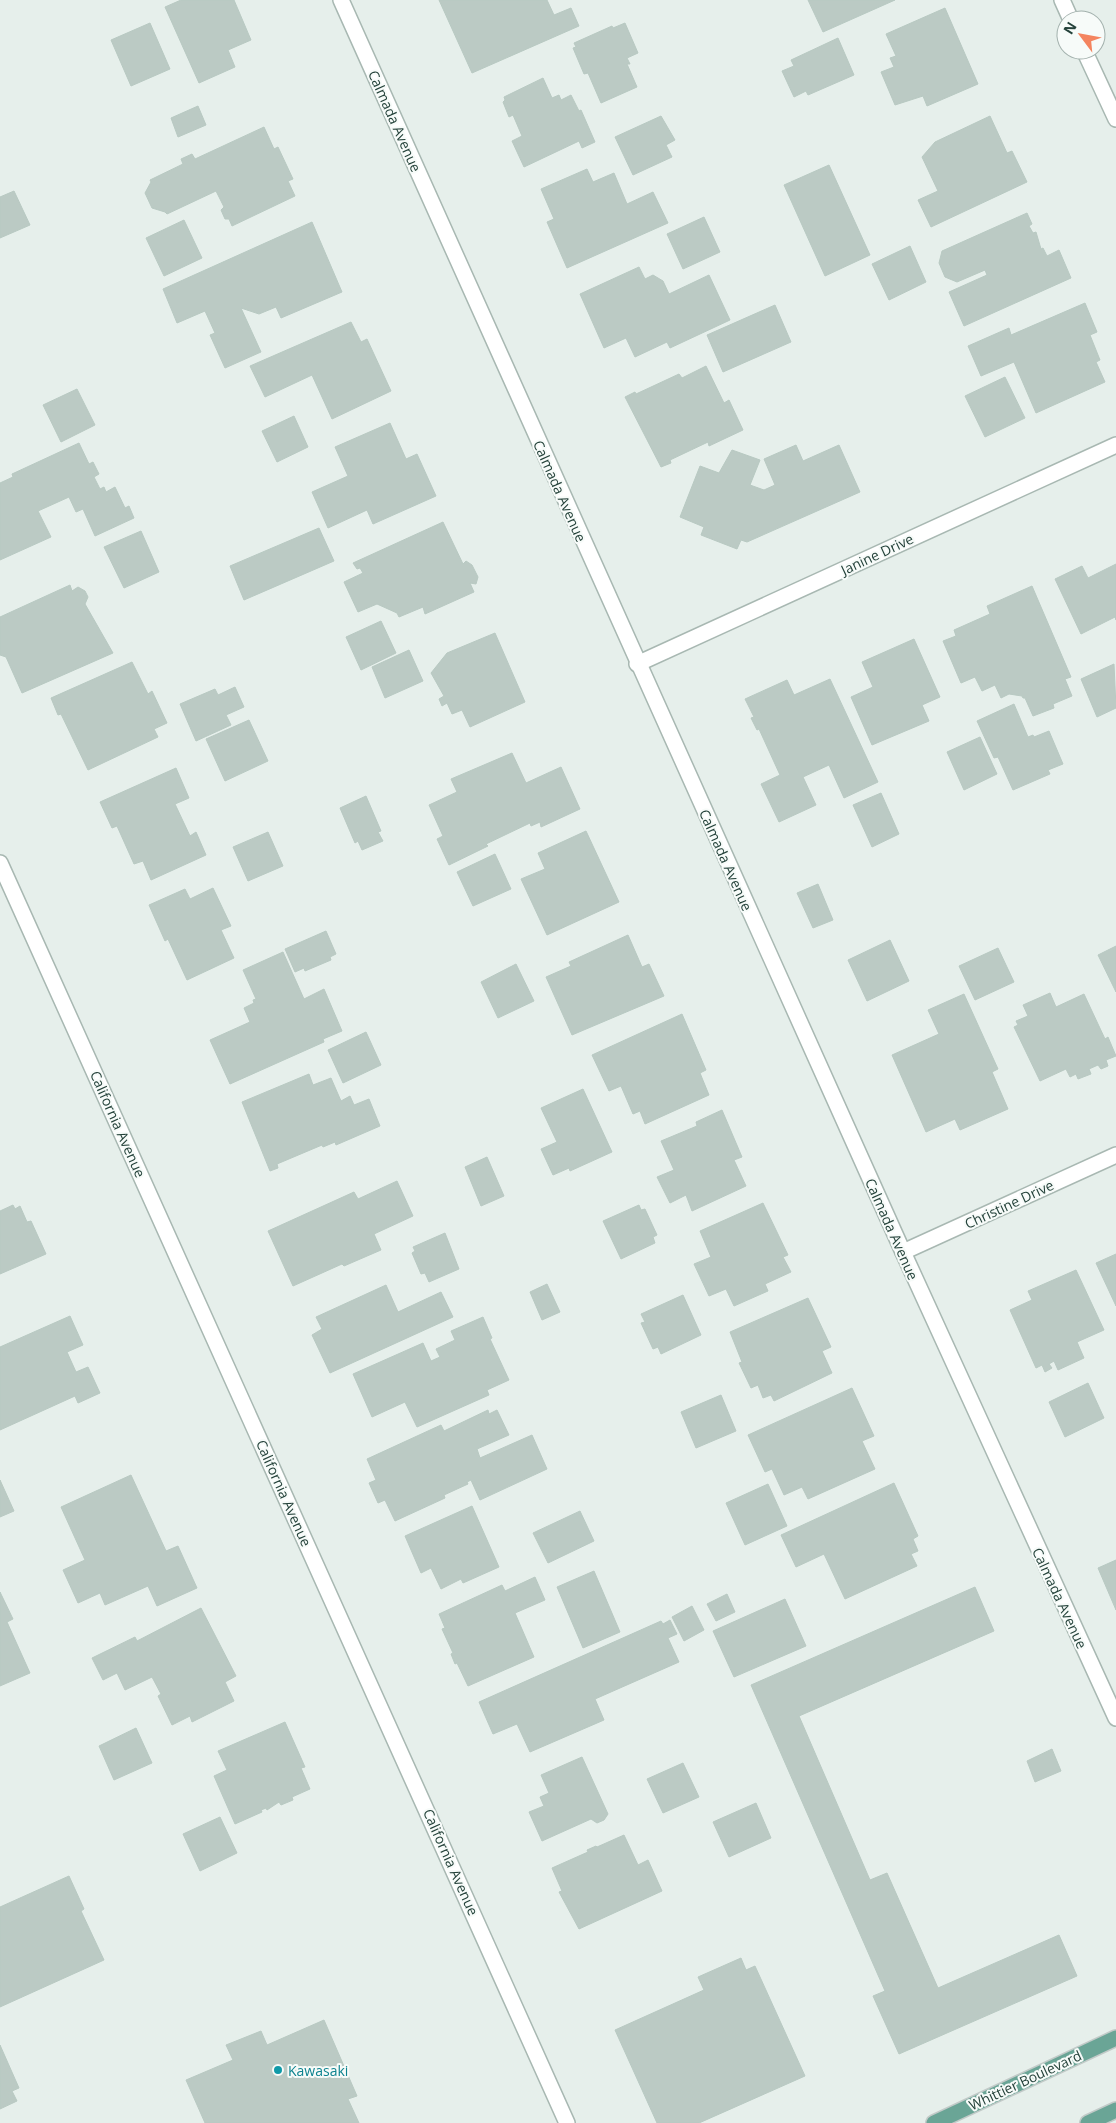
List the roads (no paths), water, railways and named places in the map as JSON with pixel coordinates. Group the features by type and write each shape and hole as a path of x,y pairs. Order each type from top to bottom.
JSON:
{"main road":[{"name":"Whittier Boulevard","path":"934,2123 1116,2038"},
{"path":"1088,2123 1116,2110"}],"street":[{"name":"Calmada Avenue","path":"340,0 637,664 1116,1718"},
{"path":"1089,60 1116,119"},
{"name":"Janine Drive","path":"637,664 1116,444"},
{"name":"California Avenue","path":"0,864 567,2123"},
{"name":"Christine Drive","path":"903,1252 1116,1155"}],"place":[{"name":"Kawasaki","path":"278,2070"}]}
